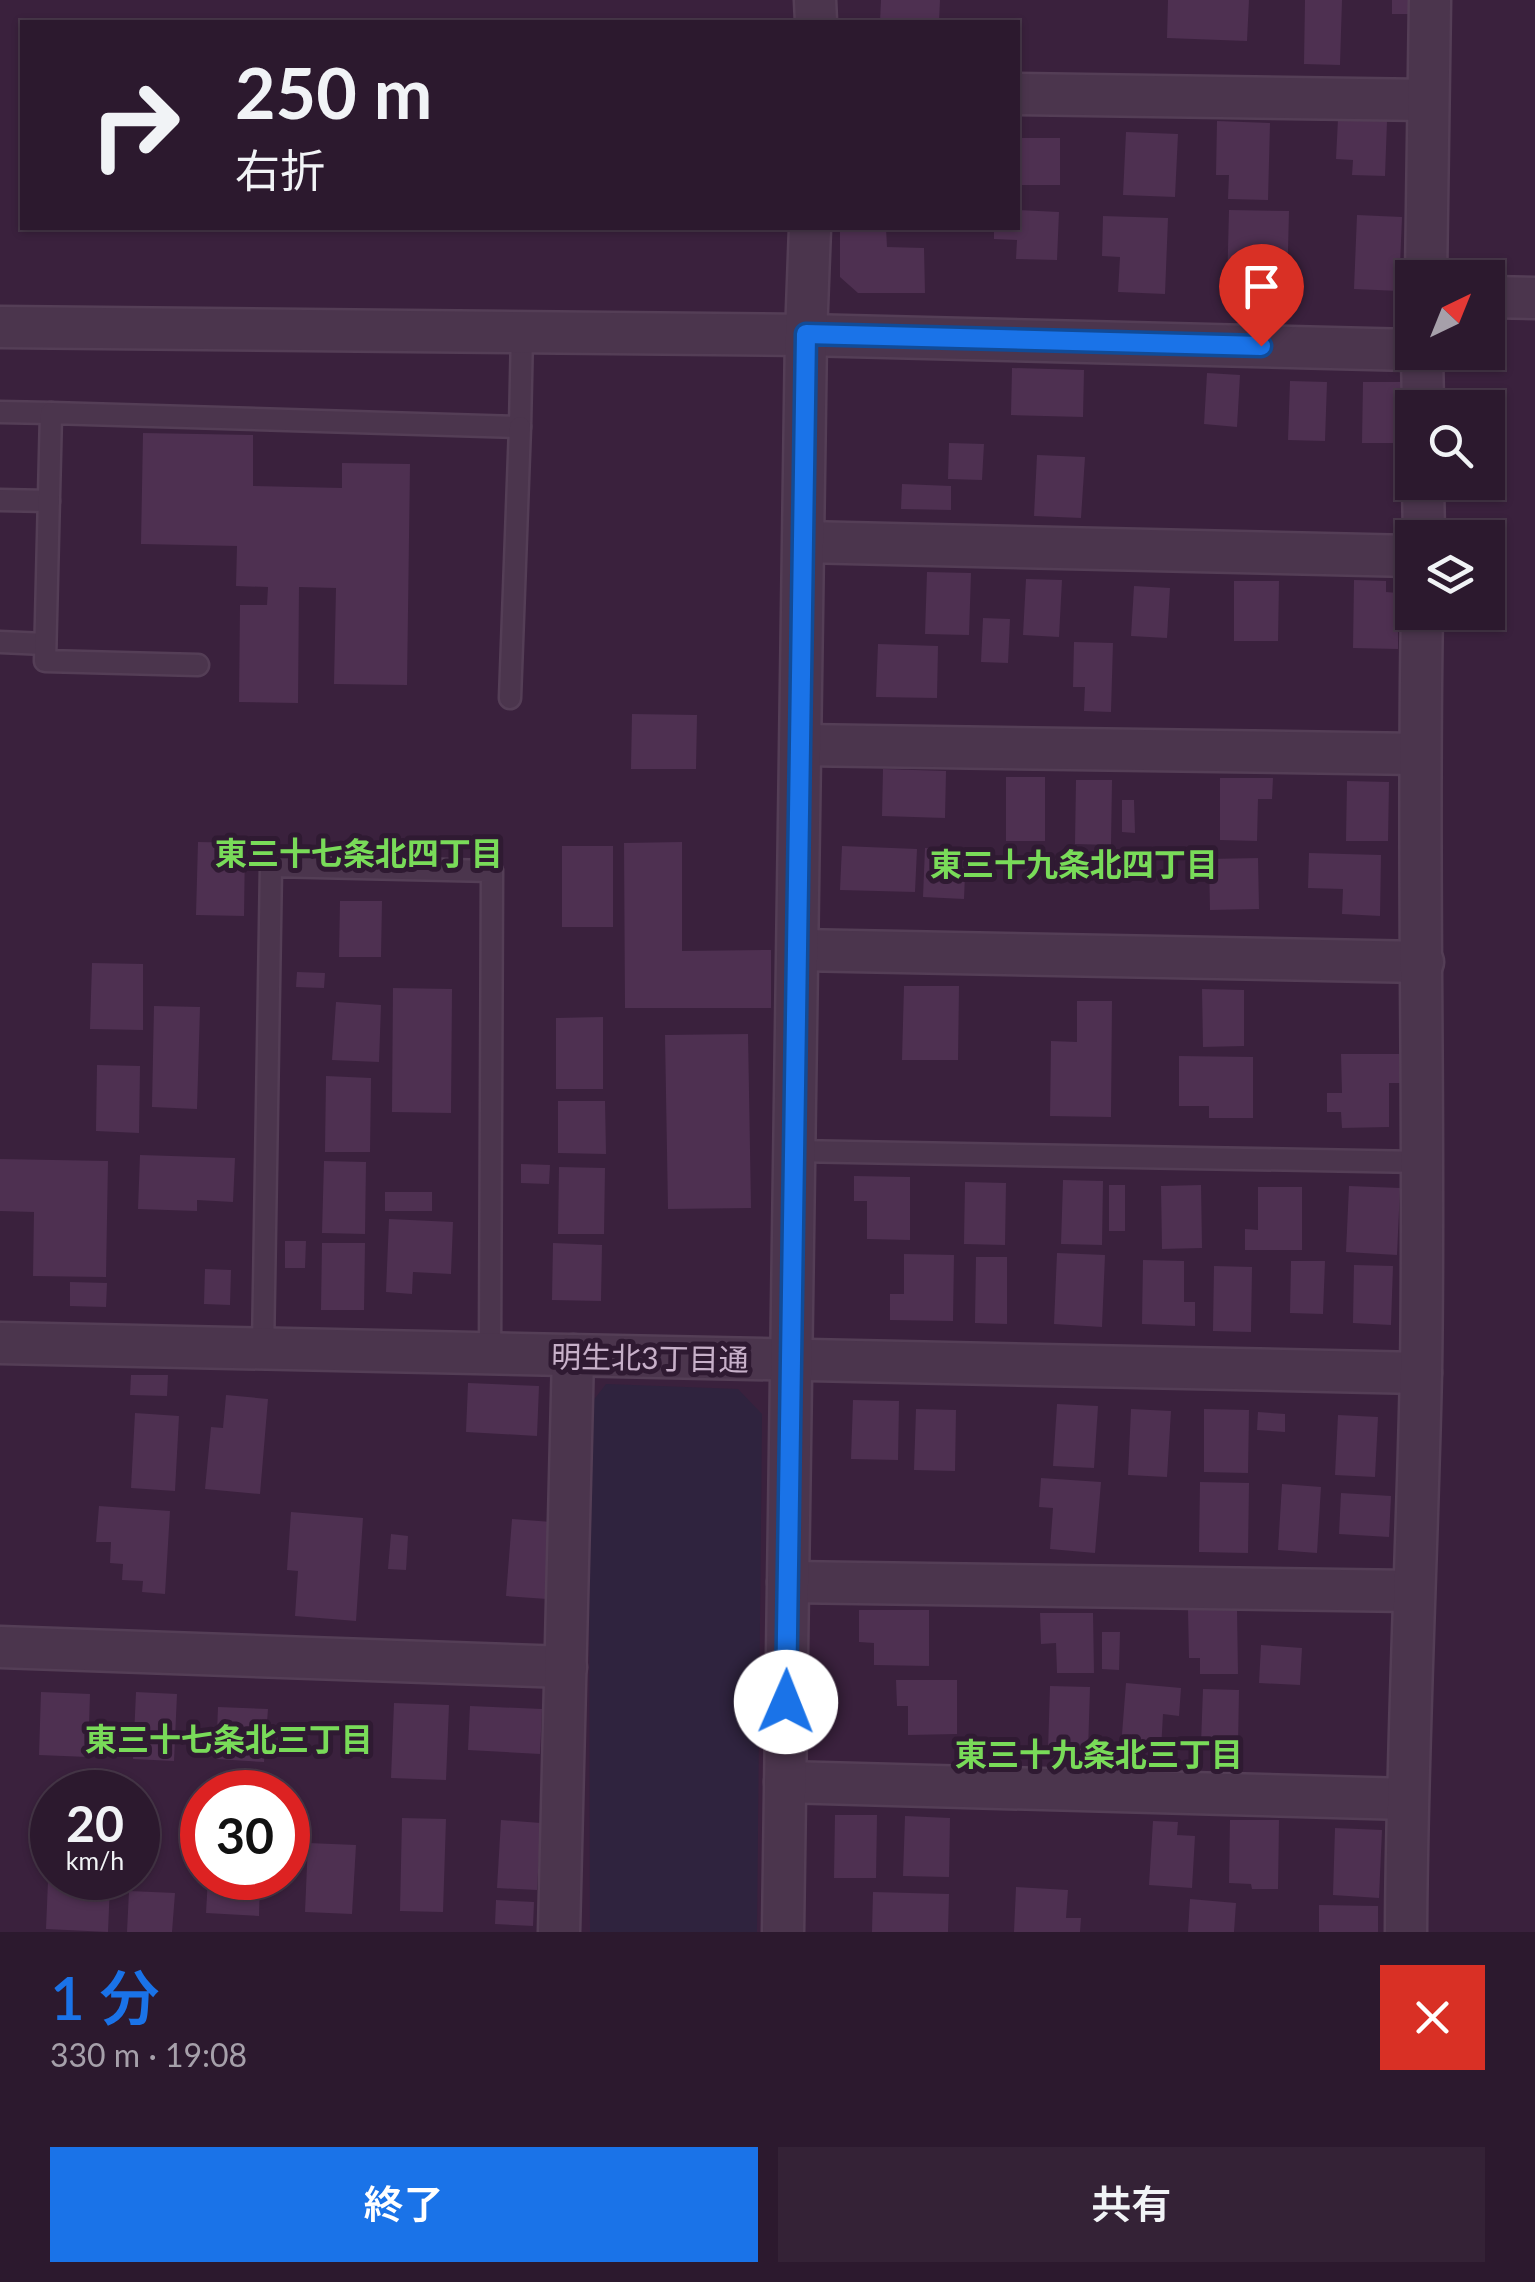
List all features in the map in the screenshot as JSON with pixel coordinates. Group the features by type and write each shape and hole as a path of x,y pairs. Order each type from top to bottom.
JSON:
{"street":[{"path":"1426,260 1430,0"},
{"path":"1020,94 1428,100"},
{"path":"783,1932 810,230"},
{"path":"1505,297 1535,298"},
{"path":"0,327 806,334 1395,350"},
{"path":"804,542 1395,556"},
{"path":"1406,1932 1412,1591 1421,1373 1422,630"},
{"path":"801,744 1419,754"},
{"path":"798,950 1423,962"},
{"name":"明生北3丁目通","path":"0,1343 1421,1373"},
{"path":"559,1932 573,1355"},
{"path":"788,1582 1412,1591"},
{"path":"0,1647 566,1667"},
{"path":"785,1782 1407,1799"}],"lane":[{"path":"510,698 522,332"},
{"path":"0,412 520,426"},
{"path":"51,413 45,660 198,665"},
{"path":"0,500 49,501"},
{"path":"0,642 45,644"},
{"path":"263,1348 271,866 492,872 490,1353"},
{"path":"794,1151 1422,1162"}],"shaded area":[{"path":"606,1384 738,1389 762,1414 757,1932 590,1932 589,1406"}],"building":[{"path":"881,0 940,0 939,20 880,20"},
{"path":"1168,0 1249,0 1247,41 1167,38"},
{"path":"1305,0 1342,0 1340,65 1304,64"},
{"path":"1392,0 1408,0 1409,14 1392,14"},
{"path":"1338,119 1387,121 1385,176 1352,175 1353,160 1336,159"},
{"path":"1217,121 1270,123 1268,200 1228,199 1229,175 1216,175"},
{"path":"1126,132 1178,134 1175,197 1123,195"},
{"path":"1020,138 1060,138 1060,185 1020,185"},
{"path":"1020,210 1059,212 1057,260 1016,259 1017,240 994,239 994,230 1020,230"},
{"path":"1229,210 1289,211 1287,290 1227,289"},
{"path":"1357,215 1402,217 1395,291 1354,289"},
{"path":"1103,216 1168,218 1165,294 1118,292 1120,257 1102,256"},
{"path":"840,230 886,230 887,247 924,248 925,293 858,293 840,277"},
{"path":"1012,368 1084,370 1083,417 1011,415"},
{"path":"1207,373 1240,375 1237,427 1204,424"},
{"path":"1290,381 1327,382 1325,441 1288,440"},
{"path":"1363,382 1404,382 1404,390 1395,390 1395,443 1362,443"},
{"path":"143,433 253,435 253,486 342,488 342,463 410,464 407,685 334,684 336,588 299,587 298,703 239,702 240,605 267,605 268,587 236,586 237,546 141,544"},
{"path":"949,443 984,444 982,480 948,479"},
{"path":"1037,455 1085,457 1081,518 1034,516"},
{"path":"902,484 951,486 951,510 901,509"},
{"path":"927,572 971,573 969,635 925,634"},
{"path":"1026,579 1062,580 1059,637 1023,635"},
{"path":"1354,580 1386,581 1386,592 1395,593 1398,649 1353,648"},
{"path":"1234,581 1279,581 1278,641 1234,641"},
{"path":"1134,586 1170,588 1167,638 1131,636"},
{"path":"983,618 1010,619 1008,663 981,662"},
{"path":"1074,642 1113,643 1111,712 1084,711 1085,687 1073,687"},
{"path":"878,644 938,646 937,698 876,697"},
{"path":"632,714 697,715 696,769 631,769"},
{"path":"883,769 946,771 945,818 882,816"},
{"path":"1006,777 1045,777 1045,841 1006,841"},
{"path":"1220,778 1273,778 1272,799 1258,799 1257,841 1220,840"},
{"path":"1076,780 1112,780 1111,845 1075,844"},
{"path":"1347,781 1389,782 1388,841 1346,841"},
{"path":"1122,800 1134,800 1135,833 1122,832"},
{"path":"198,842 245,843 244,916 196,915"},
{"path":"682,842 682,951 771,950 771,1008 625,1008 624,843"},
{"path":"562,846 613,846 613,927 562,927"},
{"path":"842,846 917,849 915,892 840,890"},
{"path":"925,848 966,850 964,899 923,897"},
{"path":"1309,853 1381,855 1380,916 1342,914 1343,889 1308,888"},
{"path":"1258,858 1259,909 1210,910 1209,859"},
{"path":"340,901 382,901 381,957 339,957"},
{"path":"92,963 143,964 143,1030 90,1029"},
{"path":"297,972 325,973 324,988 296,987"},
{"path":"904,986 959,986 958,1060 902,1060"},
{"path":"393,988 452,989 451,1113 392,1112"},
{"path":"1202,989 1244,990 1244,1046 1203,1047"},
{"path":"1077,1001 1112,1001 1111,1117 1050,1116 1051,1041 1077,1042"},
{"path":"336,1002 381,1005 379,1062 332,1060"},
{"path":"154,1006 200,1007 197,1109 152,1107"},
{"path":"603,1017 603,1089 556,1089 556,1018"},
{"path":"748,1034 751,1208 668,1209 665,1035"},
{"path":"1341,1054 1404,1054 1404,1083 1389,1083 1389,1127 1342,1128 1341,1112 1327,1112 1327,1093 1342,1093"},
{"path":"1179,1056 1253,1057 1253,1118 1209,1118 1209,1106 1179,1106"},
{"path":"97,1065 140,1066 139,1133 96,1131"},
{"path":"326,1076 371,1078 370,1152 325,1152"},
{"path":"558,1101 605,1101 606,1154 558,1153"},
{"path":"140,1155 235,1158 233,1202 197,1200 197,1211 138,1209"},
{"path":"0,1159 108,1161 106,1277 33,1276 34,1212 0,1211"},
{"path":"324,1161 366,1162 365,1234 322,1233"},
{"path":"521,1164 550,1165 549,1184 521,1183"},
{"path":"559,1167 605,1168 604,1234 558,1234"},
{"path":"854,1176 910,1177 910,1240 867,1239 867,1201 854,1201"},
{"path":"1063,1180 1103,1181 1102,1245 1061,1244"},
{"path":"965,1182 1006,1183 1005,1245 964,1244"},
{"path":"1109,1185 1125,1185 1125,1231 1109,1231"},
{"path":"1201,1185 1202,1248 1162,1249 1161,1186"},
{"path":"1349,1186 1400,1188 1397,1255 1346,1252"},
{"path":"1258,1187 1302,1187 1302,1250 1245,1250 1245,1229 1258,1230"},
{"path":"385,1192 432,1192 432,1211 385,1211"},
{"path":"389,1219 453,1222 451,1274 413,1272 412,1294 386,1292"},
{"path":"285,1241 306,1241 305,1268 285,1268"},
{"path":"322,1243 365,1243 364,1310 321,1310"},
{"path":"553,1243 602,1245 601,1301 552,1300"},
{"path":"1057,1253 1105,1255 1102,1327 1054,1324"},
{"path":"904,1254 954,1255 953,1321 890,1320 890,1294 904,1294"},
{"path":"976,1257 1007,1257 1007,1324 975,1323"},
{"path":"1143,1260 1184,1261 1184,1302 1195,1302 1195,1326 1142,1324"},
{"path":"1291,1261 1325,1261 1323,1314 1290,1313"},
{"path":"1354,1265 1393,1266 1391,1325 1353,1323"},
{"path":"1214,1266 1252,1267 1251,1332 1213,1331"},
{"path":"205,1269 231,1270 230,1305 204,1304"},
{"path":"70,1282 107,1283 106,1307 70,1306"},
{"path":"131,1375 168,1375 167,1396 130,1395"},
{"path":"468,1383 539,1386 537,1436 466,1432"},
{"path":"226,1395 268,1399 260,1494 205,1489 211,1427 223,1428"},
{"path":"853,1400 899,1401 898,1460 851,1459"},
{"path":"1057,1404 1098,1406 1094,1468 1053,1466"},
{"path":"916,1409 956,1410 955,1471 914,1470"},
{"path":"1131,1409 1171,1411 1167,1477 1128,1475"},
{"path":"1204,1409 1249,1410 1248,1473 1204,1472"},
{"path":"1258,1412 1285,1414 1285,1432 1257,1430"},
{"path":"135,1413 179,1416 175,1491 131,1488"},
{"path":"1338,1415 1378,1417 1375,1477 1335,1475"},
{"path":"1041,1478 1101,1482 1095,1553 1050,1549 1053,1508 1039,1507"},
{"path":"1200,1482 1249,1483 1248,1553 1199,1552"},
{"path":"1282,1484 1321,1487 1317,1553 1278,1550"},
{"path":"1341,1493 1391,1496 1389,1537 1339,1534"},
{"path":"99,1506 170,1511 165,1594 142,1592 143,1581 122,1580 123,1564 110,1563 111,1542 96,1542"},
{"path":"291,1512 363,1518 356,1621 295,1616 298,1571 287,1570"},
{"path":"512,1519 552,1522 547,1599 506,1596"},
{"path":"391,1534 408,1536 406,1570 388,1569"},
{"path":"1237,1609 1238,1674 1200,1674 1200,1658 1189,1658 1188,1610"},
{"path":"859,1610 929,1610 929,1666 874,1665 874,1643 859,1642"},
{"path":"1040,1613 1093,1613 1094,1673 1057,1673 1056,1643 1041,1644"},
{"path":"1102,1632 1120,1632 1119,1670 1102,1669"},
{"path":"1261,1645 1302,1648 1300,1685 1259,1683"},
{"path":"896,1680 957,1680 957,1734 908,1735 908,1706 897,1706"},
{"path":"1126,1683 1181,1688 1179,1716 1163,1714 1161,1750 1121,1747"},
{"path":"1050,1686 1090,1687 1088,1751 1048,1750"},
{"path":"1203,1689 1239,1690 1238,1745 1201,1744"},
{"path":"41,1692 90,1694 88,1757 39,1755"},
{"path":"136,1692 177,1694 174,1761 133,1759"},
{"path":"394,1703 449,1705 446,1780 391,1778"},
{"path":"470,1706 542,1709 540,1754 468,1750"},
{"path":"218,1707 268,1709 264,1762 216,1759"},
{"path":"835,1815 877,1815 876,1878 834,1878"},
{"path":"905,1816 950,1818 949,1877 903,1876"},
{"path":"402,1818 446,1819 443,1912 400,1911"},
{"path":"501,1820 541,1823 537,1890 497,1888"},
{"path":"1230,1820 1279,1820 1278,1889 1252,1889 1251,1884 1229,1883"},
{"path":"1153,1821 1178,1822 1177,1835 1195,1836 1192,1888 1149,1885"},
{"path":"1335,1828 1382,1830 1379,1898 1333,1895"},
{"path":"310,1843 356,1845 352,1914 305,1912 306,1900 310,1900"},
{"path":"1016,1887 1068,1890 1066,1918 1081,1918 1080,1932 1014,1932"},
{"path":"160,1892 175,1893 172,1932 127,1932 129,1900 160,1900"},
{"path":"873,1892 949,1894 948,1932 872,1932"},
{"path":"1190,1899 1236,1903 1234,1932 1188,1932"},
{"path":"47,1900 109,1900 108,1932 46,1929"},
{"path":"207,1900 259,1900 259,1916 206,1913"},
{"path":"496,1900 534,1902 533,1926 495,1924"},
{"path":"1319,1905 1378,1906 1378,1932 1319,1932"}],"district":[{"name":"東三十七条北四丁目","path":"359,852"},
{"name":"東三十九条北四丁目","path":"1074,863"},
{"name":"東三十七条北三丁目","path":"229,1738"},
{"name":"東三十九条北三丁目","path":"1099,1753"}],"route":[{"path":"786,1702 806,334 1261,346"}]}
